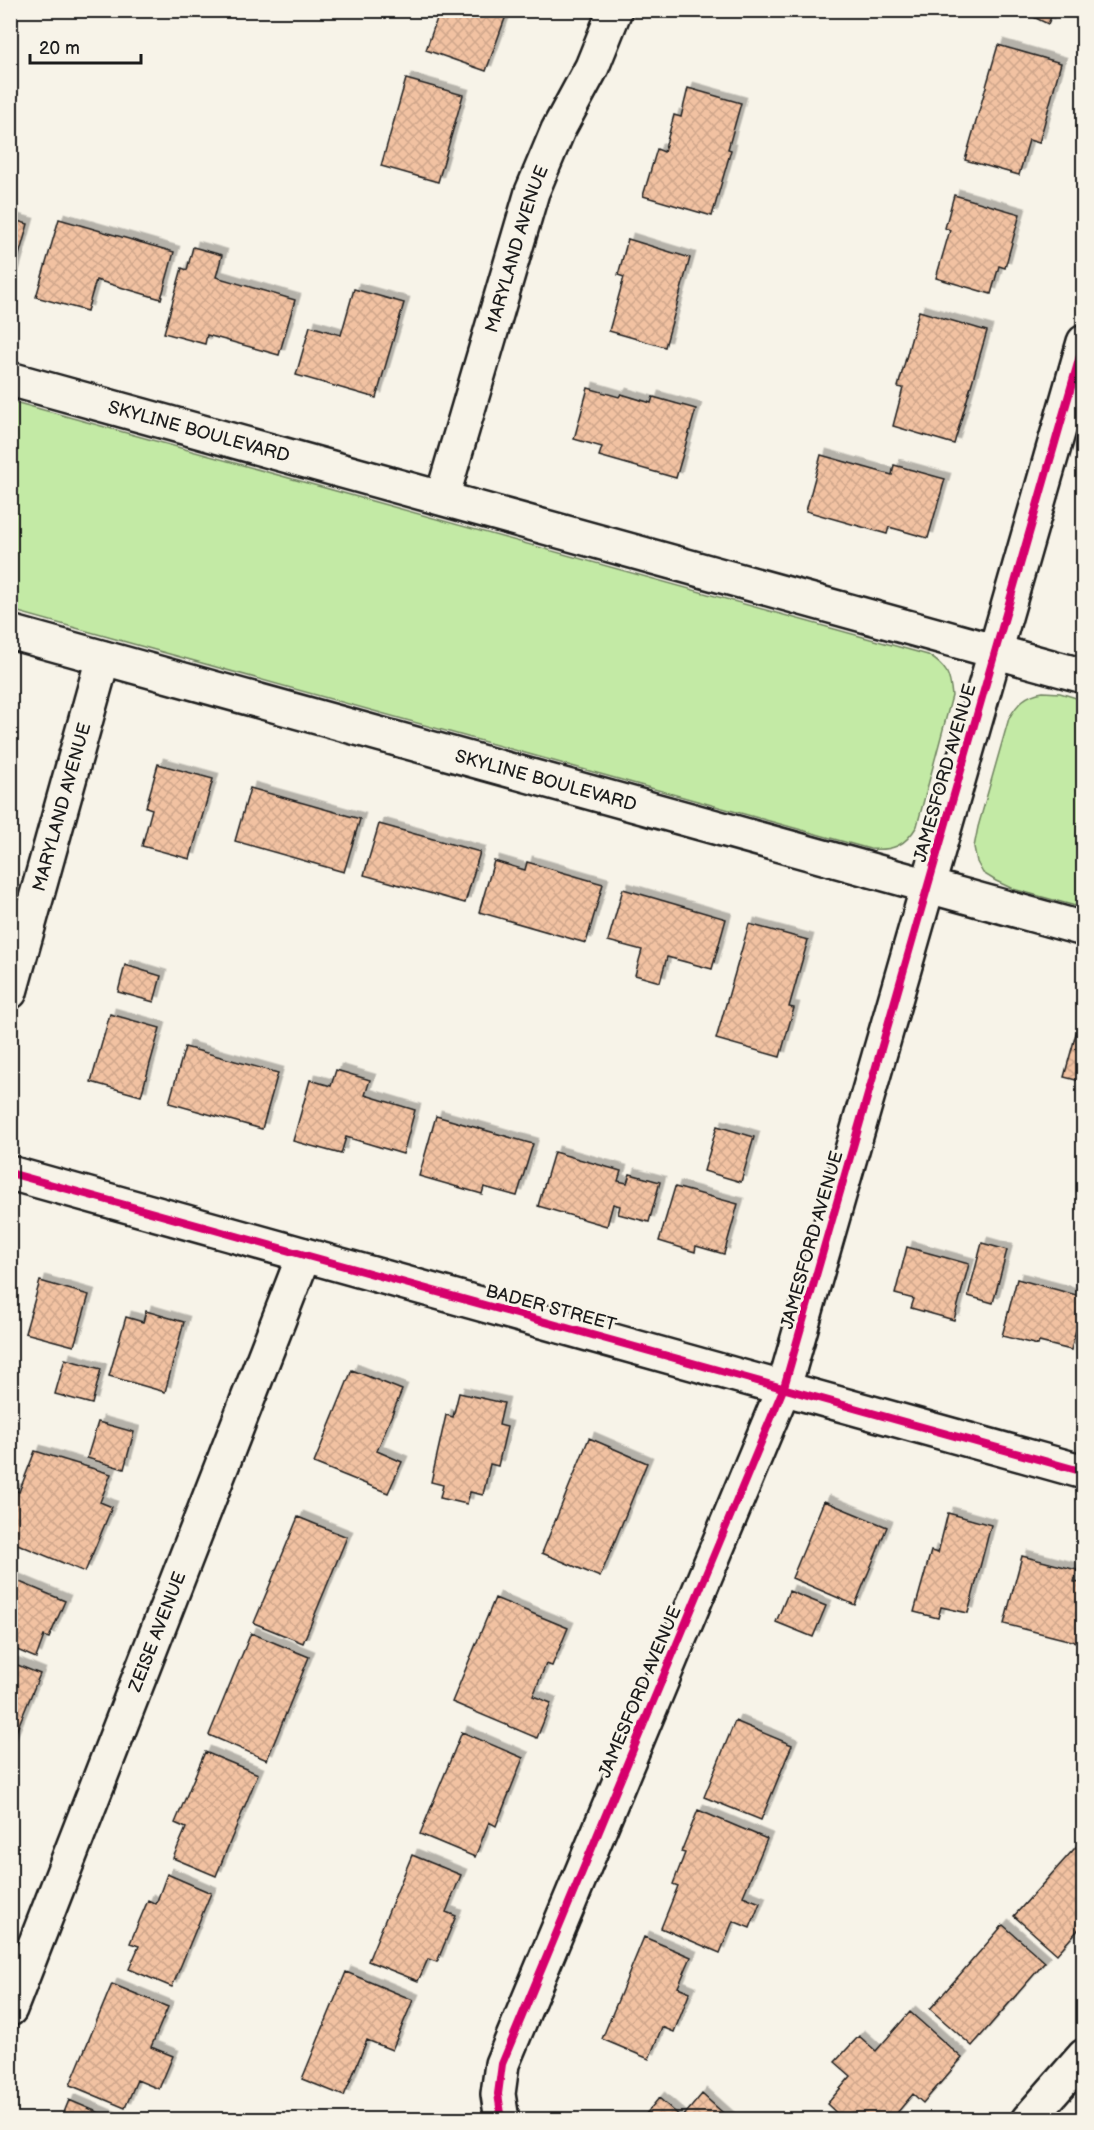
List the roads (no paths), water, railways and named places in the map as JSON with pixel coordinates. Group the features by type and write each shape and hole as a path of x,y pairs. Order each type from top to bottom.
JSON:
{"street":[{"name":"MARYLAND AVENUE","path":"442,498 532,192 558,130 592,67 615,10"},
{"name":"JAMESFORD AVENUE","path":"502,2120 498,2094 502,2064 784,1388 1083,342"},
{"name":"SKYLINE BOULEVARD","path":"10,379 1083,676"},
{"name":"SKYLINE BOULEVARD","path":"10,632 1083,929"},
{"name":"MARYLAND AVENUE","path":"10,992 103,658"},
{"name":"BADER STREET","path":"10,1173 1083,1472"},
{"name":"ZEISE AVENUE","path":"10,2009 304,1255"},
{"path":"1028,2120 1083,2056"}]}
